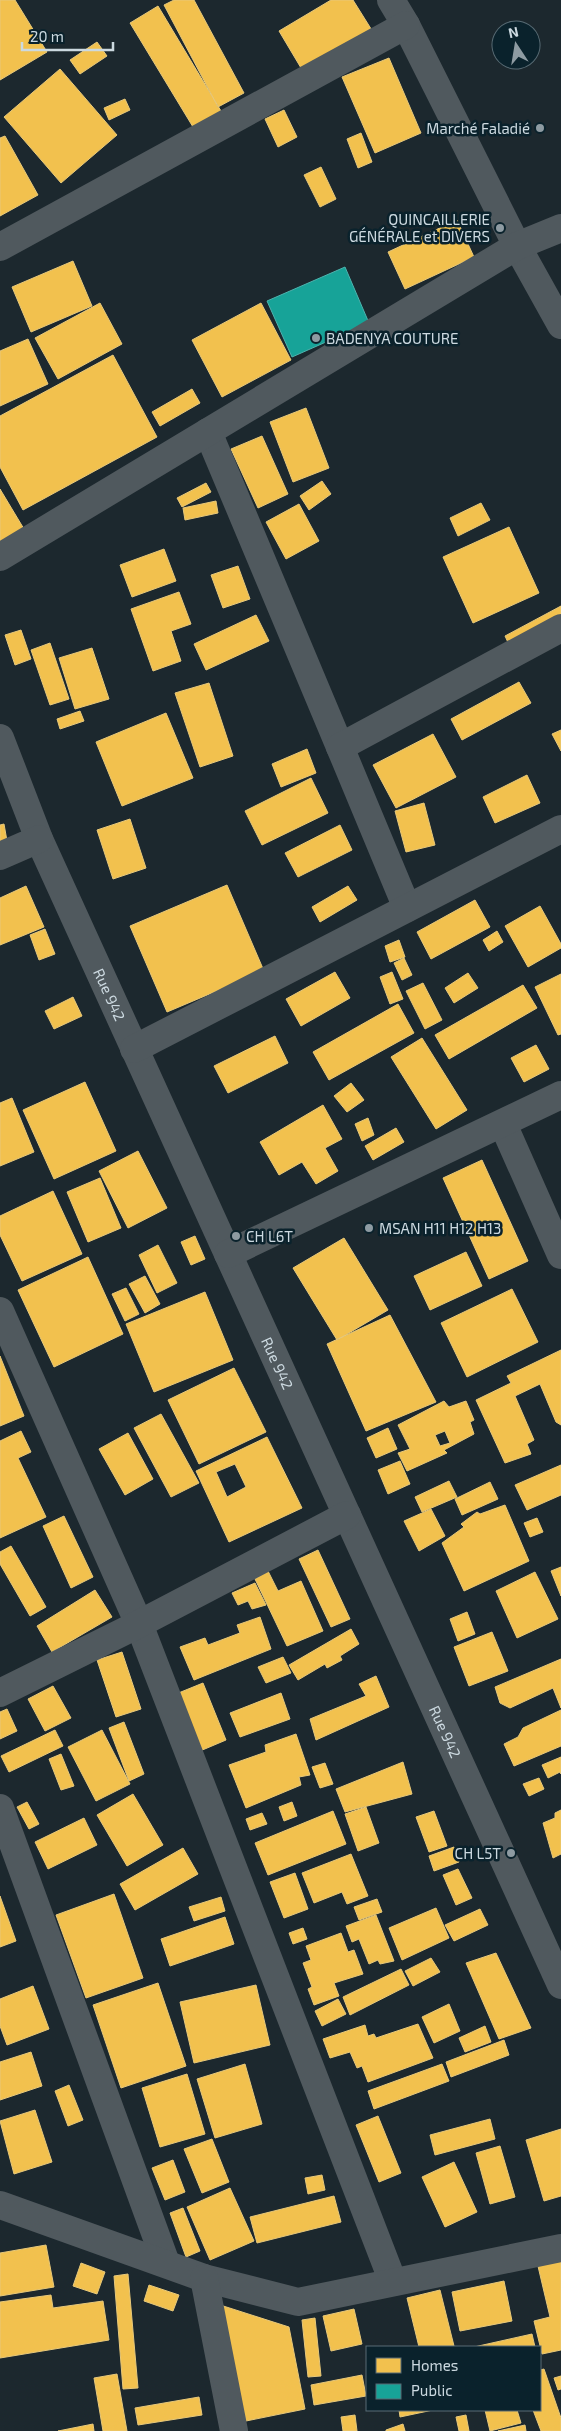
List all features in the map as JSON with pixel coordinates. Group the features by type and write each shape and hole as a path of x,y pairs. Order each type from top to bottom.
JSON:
{"street":[{"path":"390,0 406,24 517,246 561,325"},
{"path":"0,247 406,24"},
{"path":"0,557 517,246 561,228"},
{"path":"208,432 407,908"},
{"path":"340,746 561,628"},
{"name":"Rue 942","path":"0,738 39,839 561,1985"},
{"path":"134,1049 561,829"},
{"path":"0,856 39,839"},
{"path":"228,1254 561,1095"},
{"path":"503,1124 561,1255"},
{"path":"0,1311 139,1624 393,2282"},
{"path":"0,1693 139,1624 347,1515"},
{"path":"0,1808 166,2263"},
{"path":"0,2205 204,2278 298,2302 561,2248"},
{"path":"204,2278 234,2431"}],"building: Homes":[{"path":"0,0 15,0 47,52 0,80"},
{"path":"174,0 194,0 244,93 218,107 164,5"},
{"path":"331,0 353,0 373,32 304,73 279,31"},
{"path":"158,6 221,111 193,127 130,23"},
{"path":"97,42 107,56 80,74 70,60"},
{"path":"389,58 421,133 375,153 342,77"},
{"path":"60,69 117,135 61,183 4,117"},
{"path":"125,99 130,110 109,120 104,108"},
{"path":"284,110 297,137 278,147 265,119"},
{"path":"361,133 372,162 358,168 347,139"},
{"path":"5,136 38,195 0,216 0,138"},
{"path":"321,167 336,199 320,207 304,175"},
{"path":"457,220 474,257 405,289 388,252"},
{"path":"73,261 92,306 31,332 12,287"},
{"path":"100,303 122,344 58,379 35,338"},
{"path":"261,303 291,360 222,397 192,340"},
{"path":"28,339 48,384 0,406 0,351"},
{"path":"113,355 157,437 23,510 0,467 0,416"},
{"path":"192,389 200,403 160,426 152,412"},
{"path":"306,408 329,468 293,482 270,422"},
{"path":"262,436 288,494 258,508 231,449"},
{"path":"322,481 331,494 309,510 300,496"},
{"path":"206,483 211,492 182,507 177,498"},
{"path":"0,489 24,529 0,544"},
{"path":"216,501 218,513 185,520 183,508"},
{"path":"481,503 490,520 458,536 450,518"},
{"path":"299,504 319,541 286,559 266,522"},
{"path":"509,527 539,593 473,623 443,557"},
{"path":"164,549 176,581 132,597 120,565"},
{"path":"238,566 250,599 223,608 211,575"},
{"path":"179,592 191,624 171,631 181,661 153,671 131,609"},
{"path":"561,606 561,625 512,651 505,636"},
{"path":"256,615 269,641 206,670 194,644"},
{"path":"21,630 31,659 15,665 5,635"},
{"path":"50,643 69,699 50,705 31,650"},
{"path":"92,648 109,699 75,709 59,658"},
{"path":"519,682 531,703 462,740 451,719"},
{"path":"209,683 233,756 200,767 175,693"},
{"path":"80,711 84,721 60,729 57,719"},
{"path":"166,713 193,778 122,806 96,742"},
{"path":"561,730 561,751 552,734"},
{"path":"433,734 456,777 396,808 373,765"},
{"path":"307,749 316,773 281,787 272,764"},
{"path":"527,775 540,803 495,823 483,797"},
{"path":"311,778 328,813 262,845 245,811"},
{"path":"424,803 435,845 406,852 395,811"},
{"path":"130,819 146,868 113,879 97,830"},
{"path":"4,824 7,841 0,842 0,825"},
{"path":"340,825 352,850 298,877 285,853"},
{"path":"227,885 264,971 167,1012 130,926"},
{"path":"26,886 44,927 0,945 0,898"},
{"path":"348,886 357,900 320,922 312,907"},
{"path":"475,900 490,927 431,959 417,932"},
{"path":"540,906 561,944 561,948 528,967 505,926"},
{"path":"45,929 55,954 39,960 30,935"},
{"path":"497,931 503,942 489,951 483,940"},
{"path":"399,940 405,957 390,962 385,946"},
{"path":"404,958 412,975 402,980 394,963"},
{"path":"335,972 350,998 301,1026 286,999"},
{"path":"392,972 403,999 390,1004 380,977"},
{"path":"468,973 478,988 454,1003 445,988"},
{"path":"561,974 561,1034 558,1035 535,987"},
{"path":"423,983 442,1020 425,1029 406,991"},
{"path":"523,985 537,1008 449,1059 435,1035"},
{"path":"73,997 82,1016 54,1029 45,1011"},
{"path":"398,1004 414,1033 329,1080 313,1052"},
{"path":"275,1036 288,1063 228,1093 214,1066"},
{"path":"422,1038 467,1110 436,1129 391,1057"},
{"path":"536,1045 549,1069 524,1082 511,1058"},
{"path":"85,1082 116,1151 54,1179 23,1110"},
{"path":"351,1083 364,1100 347,1112 334,1096"},
{"path":"12,1098 34,1152 0,1166 0,1103"},
{"path":"323,1105 342,1139 325,1148 338,1171 316,1184 302,1162 279,1175 260,1142"},
{"path":"368,1118 374,1135 362,1141 355,1124"},
{"path":"396,1128 404,1142 373,1160 365,1146"},
{"path":"138,1151 167,1208 128,1228 99,1171"},
{"path":"482,1160 528,1261 489,1279 443,1178"},
{"path":"100,1178 121,1228 88,1242 67,1192"},
{"path":"53,1191 82,1254 22,1281 0,1235 0,1216"},
{"path":"195,1236 205,1259 191,1265 181,1242"},
{"path":"344,1238 388,1310 337,1340 293,1268"},
{"path":"158,1245 177,1283 157,1293 139,1255"},
{"path":"466,1252 482,1286 430,1310 414,1276"},
{"path":"88,1257 123,1334 54,1367 18,1290"},
{"path":"145,1276 160,1304 145,1313 129,1284"},
{"path":"126,1288 139,1314 125,1321 112,1294"},
{"path":"512,1289 538,1342 467,1377 441,1323"},
{"path":"205,1292 233,1360 154,1392 126,1324"},
{"path":"390,1315 436,1402 366,1431 327,1344"},
{"path":"561,1350 561,1425 556,1422 540,1384 515,1396 534,1440 527,1444 531,1454 505,1463 476,1400 511,1383 507,1376"},
{"path":"0,1356 24,1416 0,1426"},
{"path":"234,1368 266,1432 199,1464 168,1400"},
{"path":"444,1401 449,1407 466,1401 474,1420 470,1422 474,1434 444,1450 447,1453 407,1471 398,1453 410,1449 398,1425","holes":["445,1431 450,1443 440,1446 435,1435"]},
{"path":"161,1414 199,1483 171,1497 134,1428"},
{"path":"388,1428 397,1449 376,1458 367,1438"},
{"path":"21,1431 31,1452 18,1458 46,1517 0,1538 0,1441"},
{"path":"128,1433 153,1479 125,1495 99,1449"},
{"path":"267,1437 302,1508 229,1542 196,1471","holes":["235,1464 246,1487 227,1497 216,1472"]},
{"path":"400,1461 410,1484 388,1494 378,1470"},
{"path":"561,1465 561,1495 527,1510 515,1485"},
{"path":"449,1481 457,1497 422,1512 415,1497"},
{"path":"490,1482 498,1499 462,1515 455,1499"},
{"path":"505,1505 529,1561 464,1591 442,1543 464,1527 461,1524 477,1512 480,1514"},
{"path":"431,1509 445,1536 419,1551 404,1521"},
{"path":"64,1516 93,1577 71,1588 43,1526"},
{"path":"537,1518 543,1532 530,1537 524,1523"},
{"path":"11,1546 46,1607 30,1616 0,1564 0,1552"},
{"path":"318,1550 350,1619 331,1627 299,1559"},
{"path":"561,1567 561,1596 551,1571"},
{"path":"268,1571 278,1591 301,1581 323,1631 287,1646 255,1579"},
{"path":"535,1572 558,1619 517,1638 496,1591"},
{"path":"255,1583 266,1605 252,1609 248,1601 238,1605 232,1593"},
{"path":"95,1590 112,1617 52,1652 37,1626"},
{"path":"467,1612 475,1634 458,1641 450,1619"},
{"path":"260,1617 271,1649 194,1680 180,1647 205,1638 208,1645 240,1633 237,1625"},
{"path":"351,1629 359,1644 340,1656 342,1660 327,1668 325,1664 298,1680 289,1665"},
{"path":"492,1632 508,1671 469,1686 454,1647"},
{"path":"122,1652 141,1709 116,1717 97,1660"},
{"path":"283,1657 291,1673 266,1683 258,1667"},
{"path":"561,1659 561,1708 553,1688 510,1708 500,1703 495,1687"},
{"path":"376,1676 389,1707 316,1740 310,1719 366,1696 359,1684"},
{"path":"203,1683 226,1740 200,1751 176,1694"},
{"path":"53,1686 71,1718 45,1731 28,1699"},
{"path":"281,1693 290,1719 240,1737 230,1713"},
{"path":"7,1709 17,1731 0,1739 0,1712"},
{"path":"561,1710 561,1746 514,1766 504,1744 518,1737 523,1728"},
{"path":"124,1722 144,1774 129,1781 109,1728"},
{"path":"55,1730 63,1746 9,1772 1,1756"},
{"path":"102,1730 130,1784 96,1801 68,1747"},
{"path":"296,1734 310,1775 299,1777 301,1785 246,1808 229,1765 266,1752 265,1745"},
{"path":"61,1754 74,1786 61,1790 49,1759"},
{"path":"561,1757 561,1774 560,1772 548,1778 542,1765"},
{"path":"403,1762 412,1794 345,1812 336,1789"},
{"path":"325,1763 333,1784 320,1788 312,1767"},
{"path":"539,1778 544,1789 529,1796 523,1784"},
{"path":"133,1794 163,1845 127,1866 97,1815"},
{"path":"27,1802 39,1824 29,1829 17,1807"},
{"path":"292,1802 297,1816 284,1821 279,1807"},
{"path":"366,1807 379,1843 358,1851 345,1814"},
{"path":"561,1810 561,1854 553,1858 543,1823 555,1818 555,1813"},
{"path":"333,1811 346,1844 268,1875 255,1843"},
{"path":"434,1811 447,1846 429,1852 416,1817"},
{"path":"262,1813 267,1824 250,1830 246,1819"},
{"path":"84,1818 97,1845 48,1869 35,1842"},
{"path":"454,1847 459,1862 434,1871 429,1856"},
{"path":"183,1848 198,1874 135,1910 120,1884"},
{"path":"351,1854 368,1896 347,1904 342,1892 314,1903 302,1873"},
{"path":"458,1869 472,1898 456,1905 443,1875"},
{"path":"295,1873 308,1909 284,1918 270,1882"},
{"path":"114,1894 143,1978 86,1998 56,1915"},
{"path":"0,1896 16,1941 0,1947"},
{"path":"221,1897 225,1911 194,1921 189,1907"},
{"path":"377,1899 382,1912 359,1920 354,1907"},
{"path":"436,1908 449,1938 402,1960 389,1928"},
{"path":"480,1909 488,1925 454,1941 445,1925"},
{"path":"376,1915 394,1961 380,1964 378,1960 369,1964 359,1939 352,1942 346,1926"},
{"path":"225,1917 234,1944 170,1966 161,1939"},
{"path":"303,1928 307,1939 293,1944 289,1933"},
{"path":"341,1933 348,1952 354,1950 363,1974 334,1983 339,1996 314,2005 308,1989 312,1987 303,1963 311,1960 306,1946"},
{"path":"496,1953 531,2028 499,2039 466,1963"},
{"path":"431,1958 440,1972 413,1986 405,1971"},
{"path":"401,1969 409,1985 350,2015 343,1997"},
{"path":"158,1983 186,2066 121,2088 93,2005"},
{"path":"256,1985 270,2045 194,2063 180,2002"},
{"path":"33,1986 49,2029 7,2045 0,2026 0,1999"},
{"path":"338,1999 346,2014 322,2026 315,2011"},
{"path":"449,2004 460,2031 434,2043 422,2017"},
{"path":"418,2024 433,2058 368,2082 362,2066 357,2068 350,2052 330,2058 323,2039 365,2025 368,2036 374,2034 376,2038"},
{"path":"485,2026 491,2042 465,2052 459,2038"},
{"path":"504,2040 509,2055 451,2077 446,2062"},
{"path":"31,2052 42,2086 0,2100 0,2062"},
{"path":"245,2064 262,2124 215,2138 197,2079"},
{"path":"442,2064 449,2081 374,2109 368,2091"},
{"path":"187,2074 205,2134 160,2147 142,2088"},
{"path":"69,2085 83,2120 68,2126 55,2091"},
{"path":"35,2110 52,2162 14,2174 0,2121"},
{"path":"378,2116 401,2173 379,2182 356,2125"},
{"path":"490,2119 495,2139 435,2155 430,2135"},
{"path":"561,2129 561,2196 544,2201 526,2140"},
{"path":"212,2139 229,2182 202,2193 184,2149"},
{"path":"500,2146 515,2197 490,2204 476,2153"},
{"path":"173,2160 185,2192 165,2200 152,2168"},
{"path":"454,2162 477,2212 445,2227 422,2177"},
{"path":"322,2175 325,2190 308,2194 305,2178"},
{"path":"230,2188 254,2241 210,2260 187,2207"},
{"path":"334,2196 341,2222 257,2243 250,2217"},
{"path":"183,2208 200,2251 186,2257 170,2213"},
{"path":"46,2245 54,2287 0,2296 0,2253"},
{"path":"561,2257 561,2350 542,2354 534,2321 550,2317 537,2262"},
{"path":"81,2263 105,2272 97,2294 73,2286"},
{"path":"128,2274 138,2388 123,2389 114,2276"},
{"path":"504,2281 512,2321 460,2331 452,2292"},
{"path":"149,2285 179,2295 173,2311 144,2301"},
{"path":"440,2290 454,2346 419,2346 407,2298"},
{"path":"51,2295 53,2308 103,2301 109,2340 0,2358 0,2302"},
{"path":"217,2304 289,2327 305,2409 246,2421"},
{"path":"354,2309 362,2344 331,2351 323,2316"},
{"path":"315,2318 321,2376 308,2377 302,2320"},
{"path":"532,2334 535,2346 478,2346"},
{"path":"544,2369 561,2418 561,2431 541,2431 533,2411 541,2411 541,2370"},
{"path":"117,2374 127,2431 103,2431 94,2378"},
{"path":"362,2375 366,2396 314,2405 311,2385"},
{"path":"561,2376 561,2389 558,2390 554,2378"},
{"path":"199,2397 202,2415 138,2425 135,2408"},
{"path":"399,2411 428,2411 400,2417"},
{"path":"485,2411 517,2411 521,2423 490,2431"},
{"path":"355,2415 357,2431 343,2431 341,2417"},
{"path":"466,2415 469,2431 459,2431 456,2417"},
{"path":"93,2424 94,2431 58,2431"},
{"path":"403,2424 405,2431 386,2431 386,2430"},
{"path":"525,2425 526,2431 498,2431"}],"building: Public":[{"path":"345,267 369,323 292,357 267,301"}],"place":[{"name":"Marché Faladié","path":"540,128"},
{"name":"QUINCAILLERIE GÉNÉRALE et DIVERS","path":"500,228"},
{"name":"BADENYA COUTURE","path":"316,338"},
{"name":"MSAN H11 H12 H13","path":"369,1228"},
{"name":"CH L6T","path":"236,1236"},
{"name":"CH L5T","path":"511,1853"}]}
